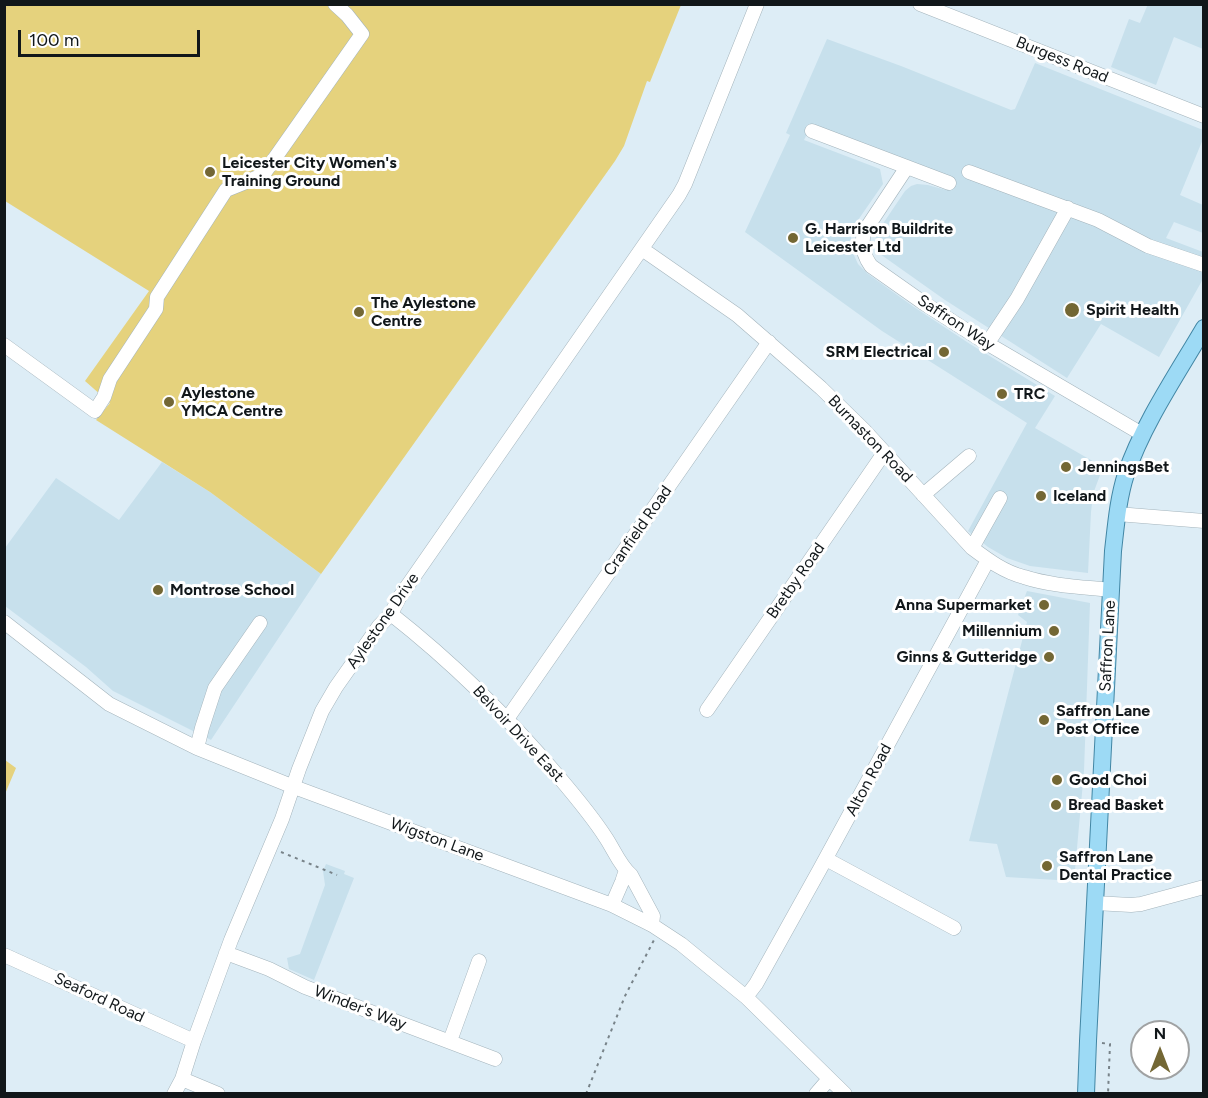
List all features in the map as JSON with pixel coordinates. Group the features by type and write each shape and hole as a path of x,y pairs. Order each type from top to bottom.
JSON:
{"main road":[{"name":"Saffron Lane","path":"1086,1094 1111,590 1117,514 1126,475 1142,434 1203,328"}],"street":[{"path":"4,345 95,411 104,397 110,379 156,309 157,297 226,190 263,176 362,34 335,4"},
{"name":"Aylestone Drive","path":"174,1094 183,1079 187,1061 226,953 270,847 322,711 336,687 379,626 391,614 399,598 679,195 757,4"},
{"name":"Burgess Road","path":"920,4 1203,116"},
{"path":"812,131 949,183"},
{"name":"Saffron Way","path":"907,167 864,232 862,240 866,258 871,266 987,344 1142,434"},
{"path":"969,172 1068,208 1098,220 1148,246 1203,265"},
{"path":"987,344 1017,299 1068,208"},
{"name":"Burnaston Road","path":"642,249 736,315 821,388 864,430 972,548 988,560 1005,570 1032,579 1111,590"},
{"name":"Cranfield Road","path":"507,720 769,342"},
{"name":"Bretby Road","path":"707,710 884,453"},
{"path":"923,495 969,456"},
{"path":"972,548 1000,498"},
{"path":"1117,514 1203,521"},
{"name":"Alton Road","path":"746,998 826,859 988,560"},
{"name":"Belvoir Drive East","path":"391,614 448,661 507,720 558,776 605,837 626,870 632,875 653,916 656,927"},
{"name":"Wigston Lane","path":"4,622 109,704 197,748 612,905 656,927 681,944 746,998 845,1094"},
{"path":"197,748 214,688 260,623"},
{"path":"826,859 954,928"},
{"path":"612,905 626,870"},
{"path":"1095,903 1141,904 1203,887"},
{"name":"Winder's Way","path":"226,953 269,969 304,987 495,1059"},
{"name":"Seaford Road","path":"4,955 194,1041"},
{"path":"450,1041 478,961"},
{"path":"183,1079 218,1094"},
{"path":"816,1094 829,1079"}],"path":[{"path":"270,847 337,875"},
{"path":"586,1094 625,996 656,927"},
{"path":"1088,1041 1110,1044 1108,1094"}],"shaded area":[{"path":"1148,4 1203,5 1203,49 1174,37 1156,85 1111,67 1129,19 1140,23"},
{"path":"4,5 681,5 650,82 647,81 624,146 615,161 321,574 210,492 96,420 110,403 85,381 149,291 5,201"},
{"path":"827,39 1011,110 1015,109 1035,63 1203,130 1203,139 1180,195 1203,205 1203,233 1174,222 1166,238 1203,252 1203,279 1159,357 1101,324 1067,378 945,300 880,254 875,247 876,234 905,191 917,184 946,190 951,178 812,124 804,140 880,169 883,184 851,234 852,251 858,264 868,274 914,307 1055,396 1035,428 1103,467 1093,494 1088,573 1030,566 1007,558 968,531 1027,423 882,331 745,232 790,135 786,133"},
{"name":"Montrose School","path":"162,462 210,492 321,574 211,740 113,691 86,667 5,606 5,548 56,478 119,520"},
{"path":"1027,591 1090,603 1084,771 1074,881 1006,877 997,844 969,841 1027,622 1018,615"},
{"path":"5,760 16,768 5,794"},
{"path":"326,864 345,871 344,874 354,878 314,980 289,969 287,958 300,954 325,885 323,871"}],"place":[{"name":"Leicester City Women's Training Ground","path":"210,172"},
{"name":"G. Harrison Buildrite Leicester Ltd","path":"793,238"},
{"name":"Spirit Health","path":"1072,310"},
{"name":"The Aylestone Centre","path":"359,312"},
{"name":"SRM Electrical","path":"944,352"},
{"name":"TRC","path":"1002,394"},
{"name":"Aylestone YMCA Centre","path":"169,402"},
{"name":"JenningsBet","path":"1066,467"},
{"name":"Iceland","path":"1041,496"},
{"name":"Montrose School","path":"158,590"},
{"name":"Anna Supermarket","path":"1044,605"},
{"name":"Millennium","path":"1054,631"},
{"name":"Ginns & Gutteridge","path":"1049,657"},
{"name":"Saffron Lane Post Office","path":"1044,720"},
{"name":"Good Choi","path":"1057,780"},
{"name":"Bread Basket","path":"1056,805"},
{"name":"Saffron Lane Dental Practice","path":"1047,866"}]}
